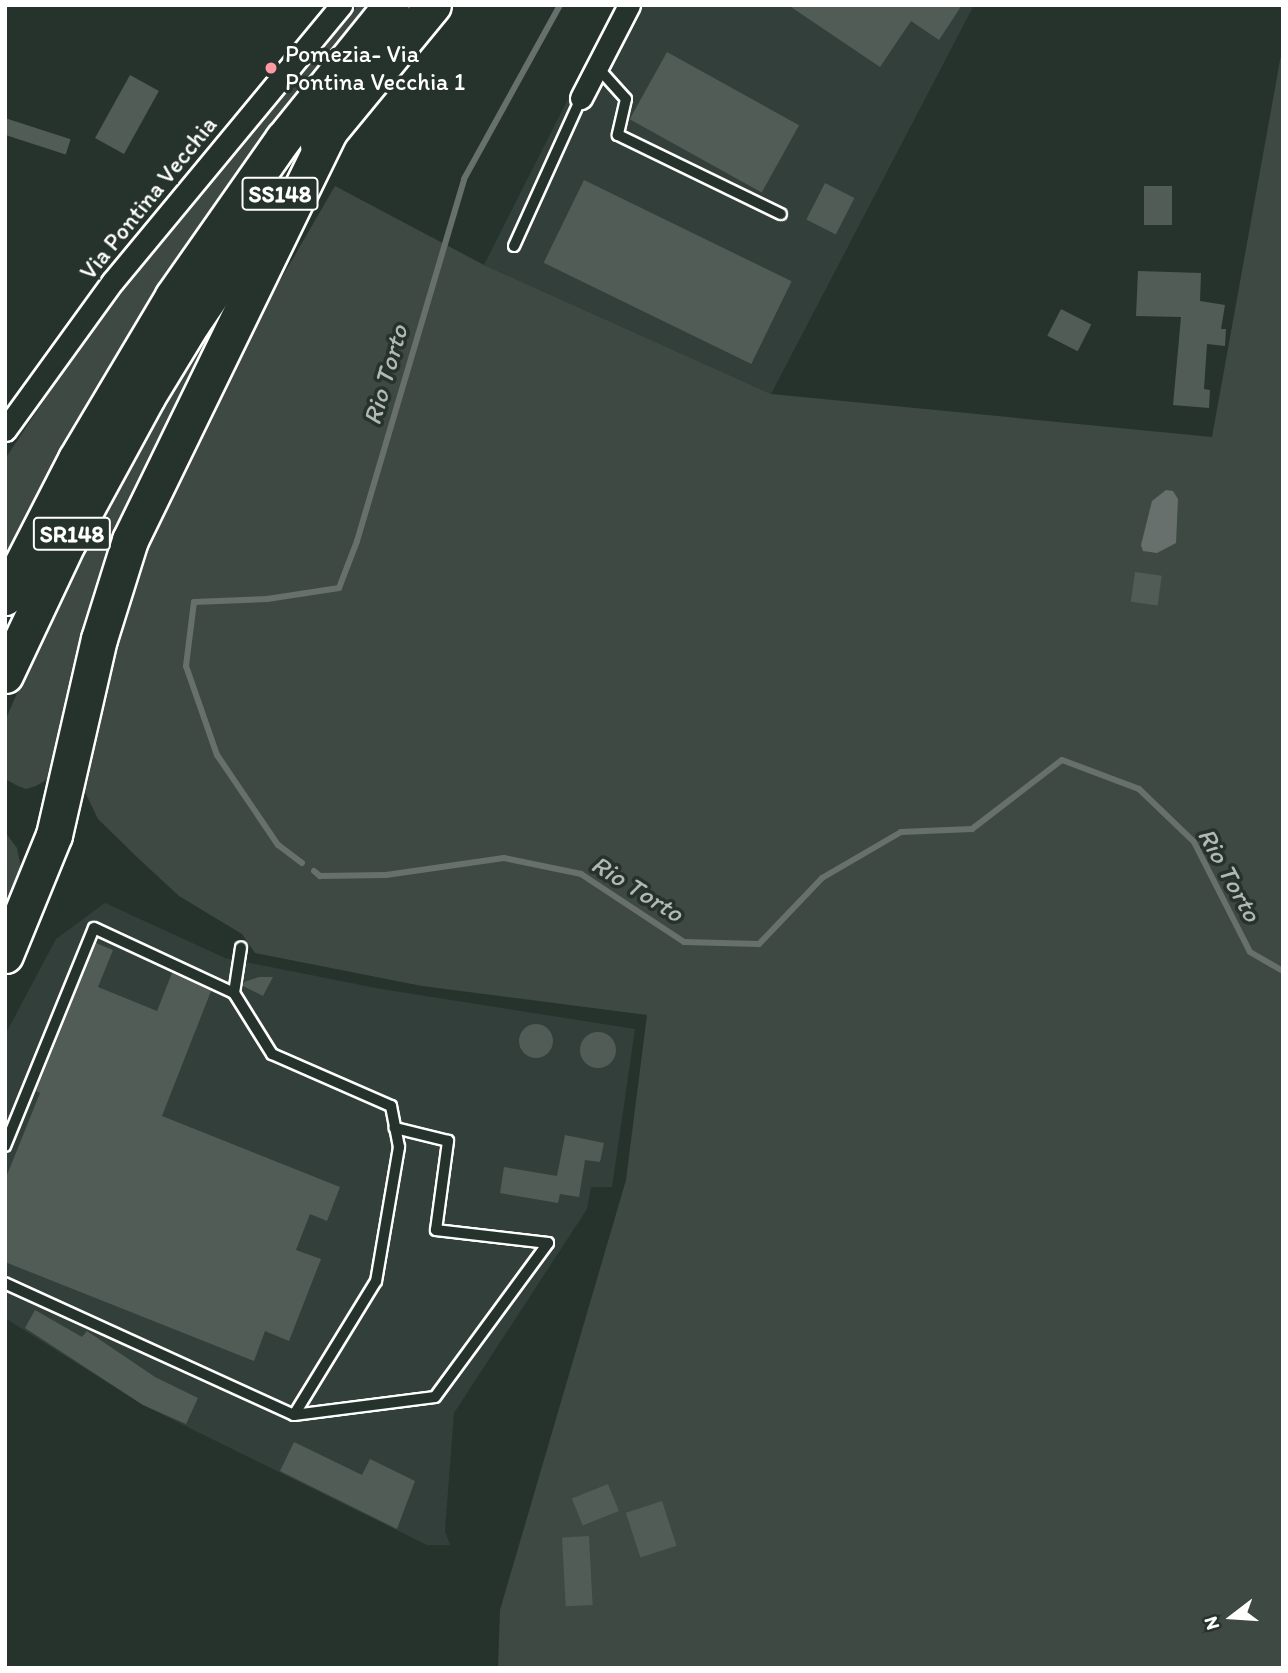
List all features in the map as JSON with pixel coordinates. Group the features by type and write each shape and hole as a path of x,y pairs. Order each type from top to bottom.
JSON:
{"highway":[{"name":"SS148","path":"131,392 173,296 283,139 391,5"},
{"name":"SS148","path":"131,392 332,126 433,5"},
{"path":"5,955 54,835 101,629 130,540 332,126"},
{"name":"SR148","path":"5,597 131,392"},
{"name":"SR148","path":"5,675 68,542 131,392"}],"street":[{"name":"Via Pontina Vecchia","path":"5,430 113,281 341,5"},
{"path":"581,98 599,69 629,5"}],"lane":[{"path":"599,69 626,99 618,135 782,214"},
{"path":"514,246 581,98"},
{"path":"5,1146 94,928 234,993 272,1054 391,1106 399,1147 376,1281 294,1415"},
{"path":"234,993 241,948"},
{"path":"5,1283 294,1415 435,1397 548,1243 436,1230 448,1141 395,1128"}],"shaded area":[{"path":"358,5 383,5 5,581 5,459 96,322"},
{"path":"641,5 974,5 771,394 484,265 571,93 592,102"},
{"path":"1283,44 1283,1668 498,1668 500,1610 626,1180 647,1015 422,986 255,953 242,934 179,896 139,859 98,819 83,788 102,686 148,529 266,305 335,186 484,265 771,394 1212,437"},
{"path":"213,322 226,329 55,775 26,789 18,786 5,779 5,721 64,585 147,431"},
{"path":"1166,490 1173,491 1178,499 1176,543 1157,553 1143,551 1141,545 1152,501"},
{"path":"5,832 17,848 21,868 20,880 5,926"},
{"path":"105,903 225,958 381,989 635,1029 612,1187 591,1187 587,1209 454,1413 445,1531 450,1545 427,1545 143,1405 5,1318 5,1035 56,939"}],"building":[{"path":"788,5 962,5 939,40 911,21 880,67"},
{"path":"667,52 799,125 762,193 630,119"},
{"path":"130,75 159,91 124,154 95,138"},
{"path":"5,118 71,139 66,155 5,135"},
{"path":"584,180 792,281 751,364 544,263"},
{"path":"825,183 854,198 836,235 806,220"},
{"path":"1144,186 1172,186 1172,225 1144,225"},
{"path":"1138,271 1201,273 1200,301 1225,305 1221,329 1226,329 1225,346 1207,344 1204,389 1210,390 1209,408 1173,405 1181,317 1136,316"},
{"path":"1061,309 1091,324 1078,351 1047,336"},
{"path":"1135,572 1162,576 1158,605 1131,602"},
{"path":"96,943 113,950 98,987 157,1011 172,973 211,991 162,1116 340,1187 327,1221 310,1214 296,1250 321,1259 289,1341 265,1331 254,1361 5,1262 5,1180 40,1093 36,1091"},
{"path":"259,977 273,977 263,996 243,986 244,982"},
{"path":"536,1024 548,1029 553,1041 548,1053 536,1058 524,1053 519,1041 524,1029"},
{"path":"598,1032 611,1037 616,1050 611,1063 598,1068 585,1063 580,1050 585,1037"},
{"path":"565,1135 604,1143 600,1162 585,1160 579,1197 560,1194 558,1203 500,1193 504,1167 557,1176"},
{"path":"35,1310 82,1337 87,1331 155,1377 198,1398 186,1424 143,1405 25,1328"},
{"path":"294,1442 362,1475 370,1459 415,1481 397,1529 280,1471"},
{"path":"608,1484 619,1511 583,1525 572,1499"},
{"path":"662,1501 677,1546 640,1557 626,1513"},
{"path":"589,1536 593,1605 566,1606 562,1537"}],"waterway":[{"name":"Rio Torto","path":"302,863 278,845 217,755 186,666 194,602 267,599 339,588 357,541 464,179 560,5"},
{"name":"Rio Torto","path":"314,871 320,876 386,875 504,858 581,874 684,942 759,944 822,878 901,832 972,829 1062,760 1139,789 1194,842 1250,952 1283,971"}],"place":[{"name":"Pomezia- Via Pontina Vecchia 1","path":"271,68"}]}
